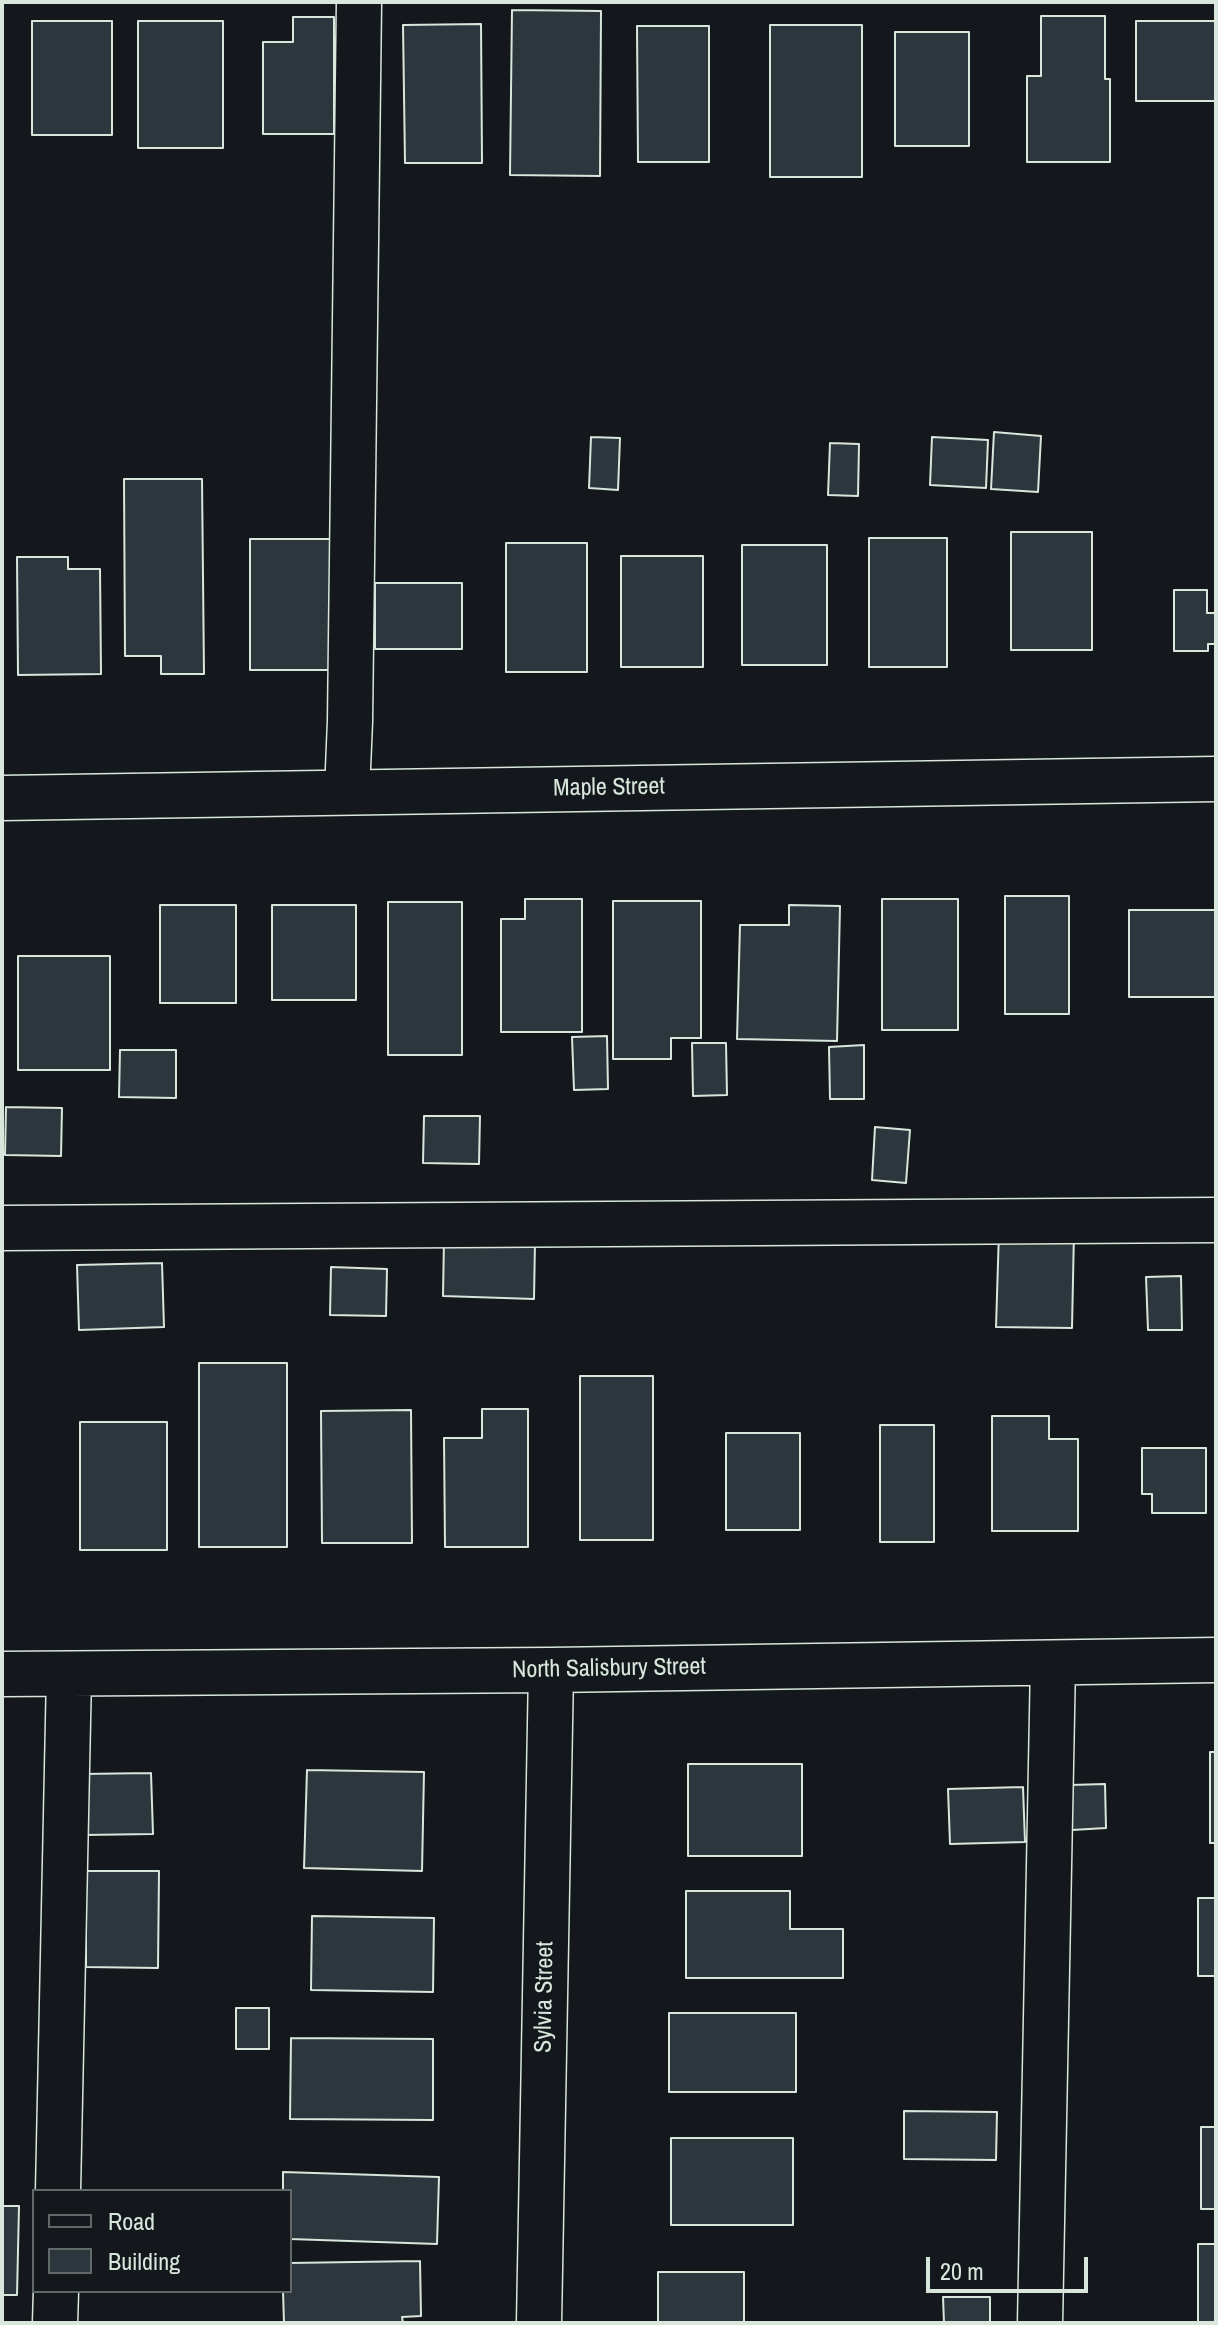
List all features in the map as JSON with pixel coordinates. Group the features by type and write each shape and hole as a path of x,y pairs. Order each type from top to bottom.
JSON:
{"street":[{"path":"347,792 359,2"},
{"name":"Maple Street","path":"2,798 1216,779"},
{"path":"2,1228 1216,1220"},
{"name":"North Salisbury Street","path":"2,1674 1216,1660"},
{"path":"1040,2323 1053,1663"},
{"name":"Sylvia Street","path":"539,2323 551,1670"},
{"path":"58,2189 69,1674"},
{"path":"55,2323 56,2293"}],"building":[{"path":"512,10 601,11 600,176 510,175"},
{"path":"1041,16 1105,16 1105,79 1110,79 1110,162 1027,162 1027,76 1041,76"},
{"path":"293,17 334,17 334,134 263,134 263,42 293,42"},
{"path":"32,21 112,21 112,135 32,135"},
{"path":"138,21 223,21 223,148 138,148"},
{"path":"1136,21 1216,21 1216,101 1136,101"},
{"path":"481,24 482,163 405,163 403,25"},
{"path":"770,25 862,25 862,177 770,177"},
{"path":"637,26 709,26 709,162 638,162"},
{"path":"895,32 969,32 969,146 895,146"},
{"path":"994,432 1041,436 1038,492 991,489"},
{"path":"591,437 620,438 618,490 589,488"},
{"path":"932,437 988,440 986,488 930,485"},
{"path":"830,443 859,444 858,496 828,495"},
{"path":"124,479 202,479 204,674 161,674 161,656 125,656"},
{"path":"1011,532 1092,532 1092,650 1011,650"},
{"path":"869,538 947,538 947,667 869,667"},
{"path":"250,539 333,539 333,670 250,670"},
{"path":"506,543 587,543 587,672 506,672"},
{"path":"742,545 827,545 827,665 742,665"},
{"path":"621,556 703,556 703,667 621,667"},
{"path":"17,557 68,557 68,569 100,569 101,674 18,675"},
{"path":"375,583 462,583 462,649 375,649"},
{"path":"1174,590 1207,590 1207,613 1216,613 1216,644 1208,644 1208,651 1174,651"},
{"path":"1005,896 1069,896 1069,1014 1005,1014"},
{"path":"525,899 582,899 582,1032 501,1032 501,919 525,919"},
{"path":"882,899 958,899 958,1030 882,1030"},
{"path":"613,901 701,901 701,1038 671,1038 671,1059 613,1059"},
{"path":"388,902 462,902 462,1055 388,1055"},
{"path":"160,905 236,905 236,1003 160,1003"},
{"path":"272,905 356,905 356,1000 272,1000"},
{"path":"789,905 840,906 837,1041 737,1039 740,925 789,925"},
{"path":"1129,910 1216,910 1216,997 1129,997"},
{"path":"18,956 110,956 110,1070 18,1070"},
{"path":"607,1036 608,1089 574,1090 572,1037"},
{"path":"692,1043 726,1043 727,1095 693,1096"},
{"path":"864,1045 864,1099 830,1099 829,1047"},
{"path":"120,1050 176,1050 176,1098 119,1097"},
{"path":"6,1107 62,1108 61,1156 5,1155"},
{"path":"424,1116 480,1116 479,1164 423,1163"},
{"path":"875,1127 910,1130 906,1183 872,1180"},
{"path":"999,1231 1074,1232 1072,1328 996,1327"},
{"path":"444,1239 535,1241 534,1299 443,1296"},
{"path":"162,1263 164,1327 79,1330 77,1265"},
{"path":"331,1267 387,1269 386,1316 330,1315"},
{"path":"1181,1276 1182,1330 1148,1330 1146,1277"},
{"path":"199,1363 287,1363 287,1547 199,1547"},
{"path":"580,1376 653,1376 653,1540 580,1540"},
{"path":"482,1409 528,1409 528,1547 445,1547 444,1438 482,1438"},
{"path":"411,1410 412,1543 322,1543 321,1411"},
{"path":"992,1416 1049,1416 1049,1439 1078,1439 1078,1531 992,1531"},
{"path":"80,1422 167,1422 167,1550 80,1550"},
{"path":"880,1425 934,1425 934,1542 880,1542"},
{"path":"726,1433 800,1433 800,1530 726,1530"},
{"path":"1142,1448 1206,1448 1206,1513 1152,1513 1152,1494 1142,1494"},
{"path":"1210,1752 1216,1752 1216,1843 1210,1843"},
{"path":"688,1764 802,1764 802,1856 688,1856"},
{"path":"307,1770 424,1772 422,1871 304,1868"},
{"path":"151,1773 153,1834 83,1835 82,1774"},
{"path":"1105,1784 1106,1828 1072,1830 1070,1785"},
{"path":"1023,1787 1025,1842 950,1844 948,1789"},
{"path":"86,1871 159,1871 158,1968 86,1967"},
{"path":"686,1891 790,1891 790,1929 843,1929 843,1978 686,1978"},
{"path":"1198,1898 1216,1898 1216,1976 1198,1976"},
{"path":"312,1916 434,1918 433,1992 311,1990"},
{"path":"236,2008 269,2008 269,2049 236,2049"},
{"path":"669,2013 796,2013 796,2092 669,2092"},
{"path":"291,2038 433,2039 433,2120 290,2119"},
{"path":"904,2111 997,2112 996,2160 904,2159"},
{"path":"1201,2127 1216,2127 1216,2209 1201,2209"},
{"path":"671,2138 793,2138 793,2225 671,2225"},
{"path":"283,2172 439,2177 437,2244 292,2239 292,2189 283,2189"},
{"path":"2,2206 19,2206 17,2295 2,2295"},
{"path":"1198,2244 1216,2244 1216,2323 1198,2323"},
{"path":"420,2261 421,2316 402,2317 403,2323 284,2323 283,2293 292,2293 292,2263"},
{"path":"658,2272 744,2272 744,2323 658,2323"},
{"path":"943,2297 990,2297 990,2323 944,2323"}]}
